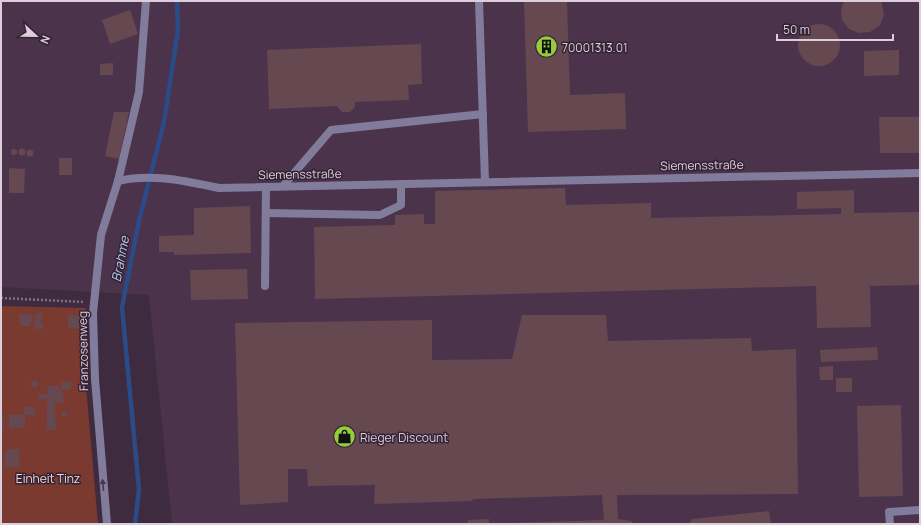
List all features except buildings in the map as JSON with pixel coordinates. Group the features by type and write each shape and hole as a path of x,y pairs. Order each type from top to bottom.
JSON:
{"street":[{"name":"Franzosenweg","path":"107,524 95,379 93,313 101,235 118,181 139,92 146,1"},
{"path":"479,1 485,182"},
{"path":"284,186 331,130 483,114"},
{"name":"Siemensstraße","path":"118,181 129,178 166,178 219,188 920,172"},
{"path":"266,213 380,215 401,205 401,184"},
{"path":"265,286 266,187"},
{"path":"890,524 889,512 920,510"}],"path":[{"path":"1,298 94,302"}],"shaded area":[{"path":"1,1 920,1 920,524 172,524 149,295 1,287"}],"green space":[{"name":"Einheit Tinz","path":"1,306 86,308 85,375 98,524 1,524"}],"waterway":[{"name":"Brahme","path":"135,524 139,490 122,307 139,221 164,122 178,30 177,1"}],"place":[{"name":"70001313.01","path":"547,47"},
{"name":"Rieger Discount","path":"345,437"}]}
